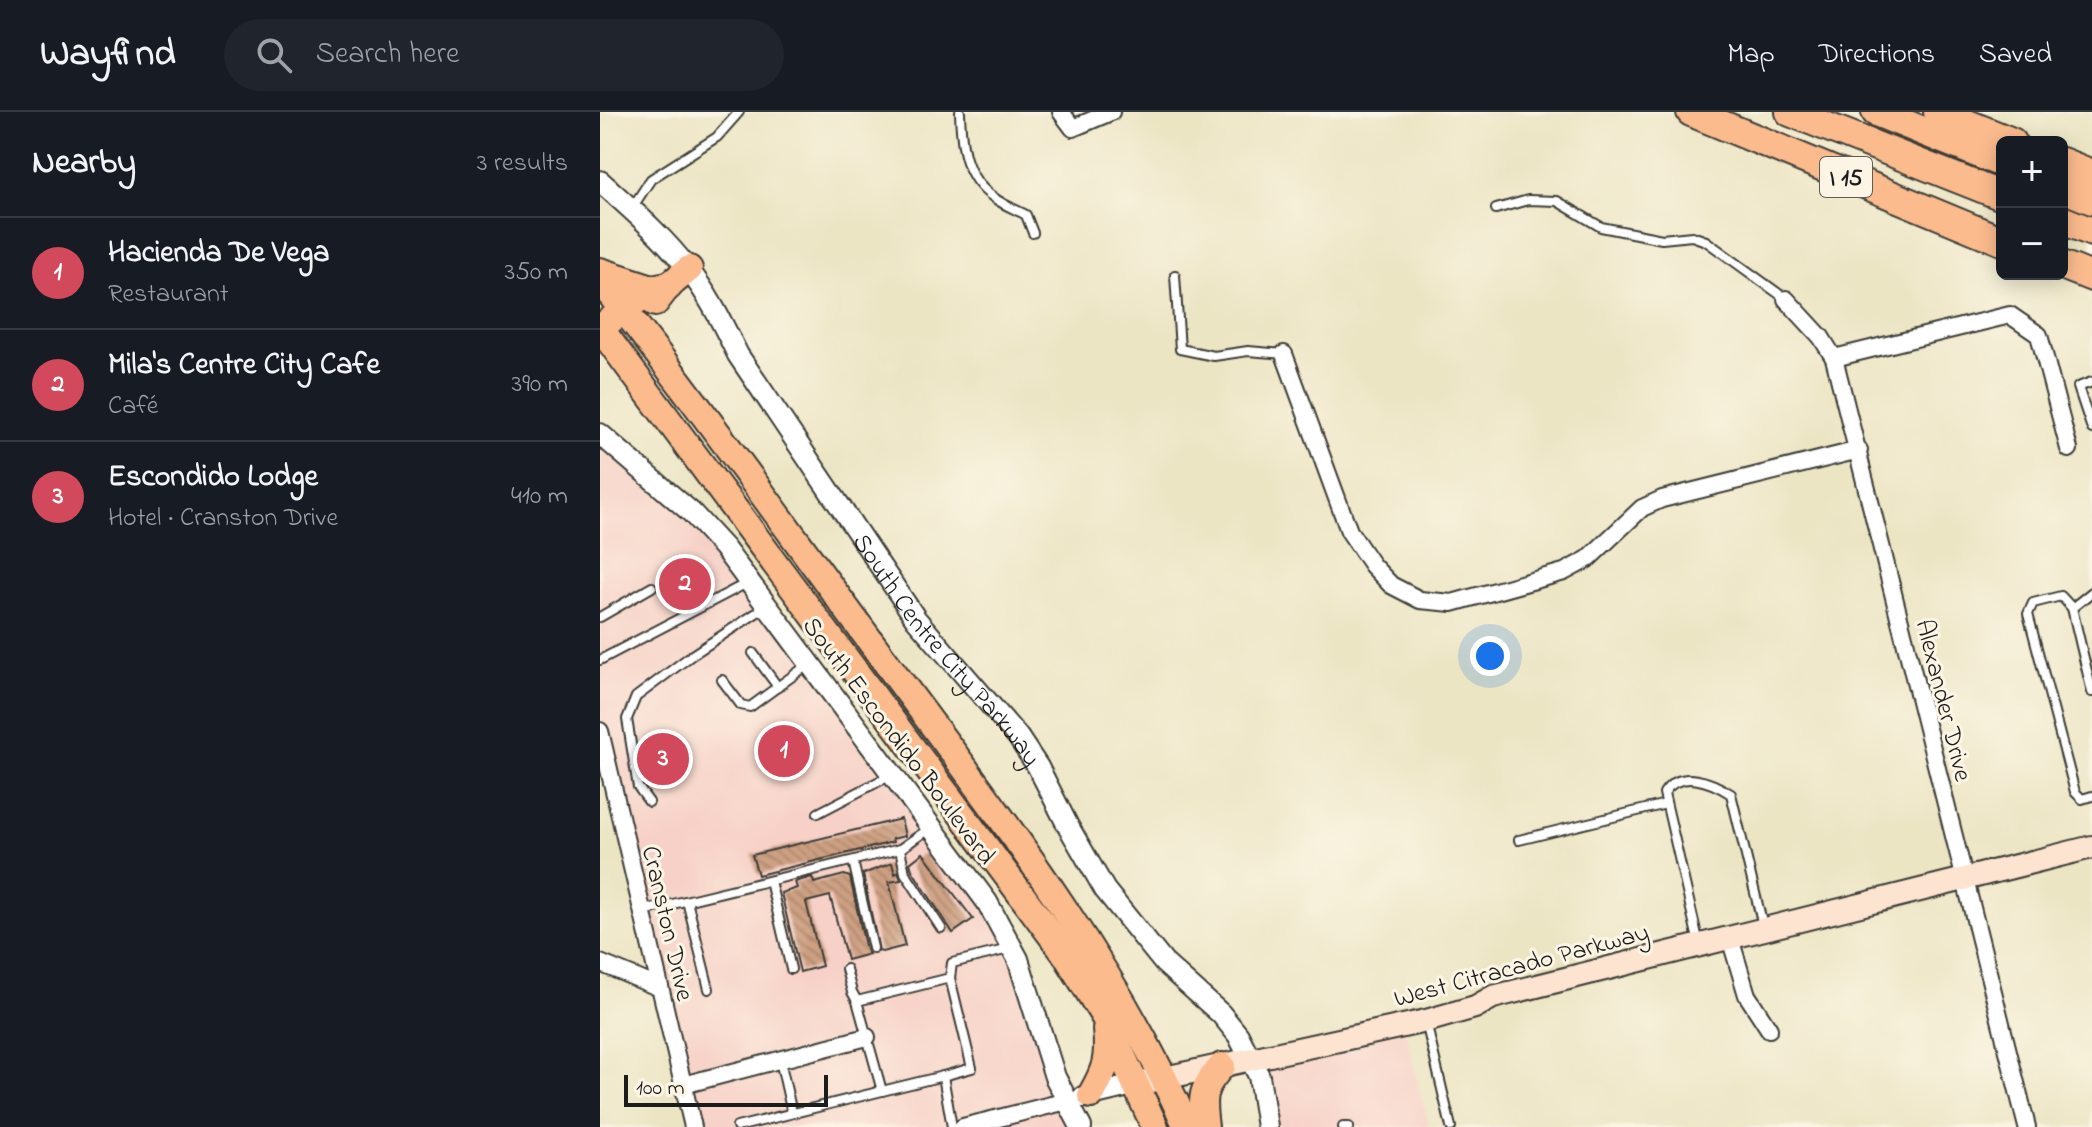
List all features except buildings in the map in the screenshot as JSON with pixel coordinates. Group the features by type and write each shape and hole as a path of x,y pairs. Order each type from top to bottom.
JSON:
{"highway":[{"name":"I 15","path":"1691,112 1996,239"},
{"path":"1790,112 1996,194"},
{"path":"1876,112 1996,161"},
{"path":"1938,112 1997,136"},
{"path":"2068,164 2092,174"},
{"path":"2068,190 2092,200"},
{"path":"2068,222 2092,232"},
{"path":"2068,267 2092,277"},
{"path":"600,272 670,281"},
{"path":"600,279 1045,876 1125,1005 1165,1077 1187,1127"},
{"path":"670,281 628,315 602,330 1066,955 1105,1018 1155,1127"},
{"path":"600,366 630,379 649,395"},
{"path":"1079,1098 1105,1072 1109,1056 1105,1018"},
{"path":"1205,1127 1202,1102 1205,1085 1222,1066"}],"main road":[{"name":"West Citracado Parkway","path":"1137,1084 1426,1021 1475,1007 1493,997 2092,847"}],"street":[{"path":"1061,112 1073,128 1111,112"},
{"name":"South Centre City Parkway","path":"600,181 670,246 670,281 715,310 738,355 916,619 1025,747 1105,890 1164,963 1221,1014 1238,1035 1259,1076 1267,1127"},
{"name":"Alexander Drive","path":"1786,299 1821,337 1834,358 2027,1127"},
{"path":"1834,358 2010,315 2039,335 2069,449"},
{"path":"1284,354 1349,531 1372,565 1391,585 1420,600 1452,603 1564,572 1588,559 1642,508 1662,499 1859,450"},
{"name":"South Escondido Boulevard","path":"600,434 692,513 724,548 987,902 1013,947 1055,1077 1079,1098 1081,1127"},
{"name":"Cranston Drive","path":"600,731 693,1127"},
{"path":"1730,938 1747,995 1769,1029"},
{"path":"600,963 660,988"},
{"path":"683,1085 867,1037"},
{"name":"West Citracado Parkway","path":"963,1127 1137,1084"}],"lane":[{"path":"631,209 651,179 717,137 739,112"},
{"path":"960,112 966,162 972,175 994,199 1026,215 1033,233"},
{"path":"1496,209 1544,199 1557,201 1601,227 1662,239 1692,236 1706,241 1786,299"},
{"path":"1175,275 1180,349 1214,356 1248,351 1284,354"},
{"path":"2092,382 2078,387 2092,429"},
{"path":"600,660 749,581"},
{"path":"600,617 652,587"},
{"path":"2072,608 2092,592"},
{"path":"2092,692 2072,608 2061,596 2033,603 2028,614 2075,792 2082,799 2092,796"},
{"path":"649,802 638,787 627,719 631,704 692,655 767,605"},
{"path":"753,653 778,687"},
{"path":"722,680 745,707 750,707 810,663"},
{"path":"818,813 894,774"},
{"path":"1699,945 1664,793 1668,786 1682,780 1696,778 1731,794 1764,928"},
{"path":"1519,840 1666,804"},
{"path":"641,907 652,909 900,849 933,826"},
{"path":"900,849 905,873 941,928"},
{"path":"853,861 873,948"},
{"path":"770,881 791,969"},
{"path":"687,901 709,989"},
{"path":"737,1127 972,1068 950,978 952,963 1013,947"},
{"path":"846,969 882,1091"},
{"path":"857,1001 950,978"},
{"path":"1426,1021 1451,1127"},
{"path":"780,1060 792,1113"},
{"path":"943,1076 952,1127"},
{"path":"1343,1127 1349,1127"}],"shaded area":[{"path":"600,434 692,513 987,902 1081,1127 693,1127 600,731"},
{"path":"1404,1026 1429,1127 1267,1127 1252,1061"}],"place":[{"name":"Mila's Centre City Cafe","path":"685,584"},
{"name":"Hacienda De Vega","path":"784,751"},
{"name":"Escondido Lodge","path":"663,759"}]}
